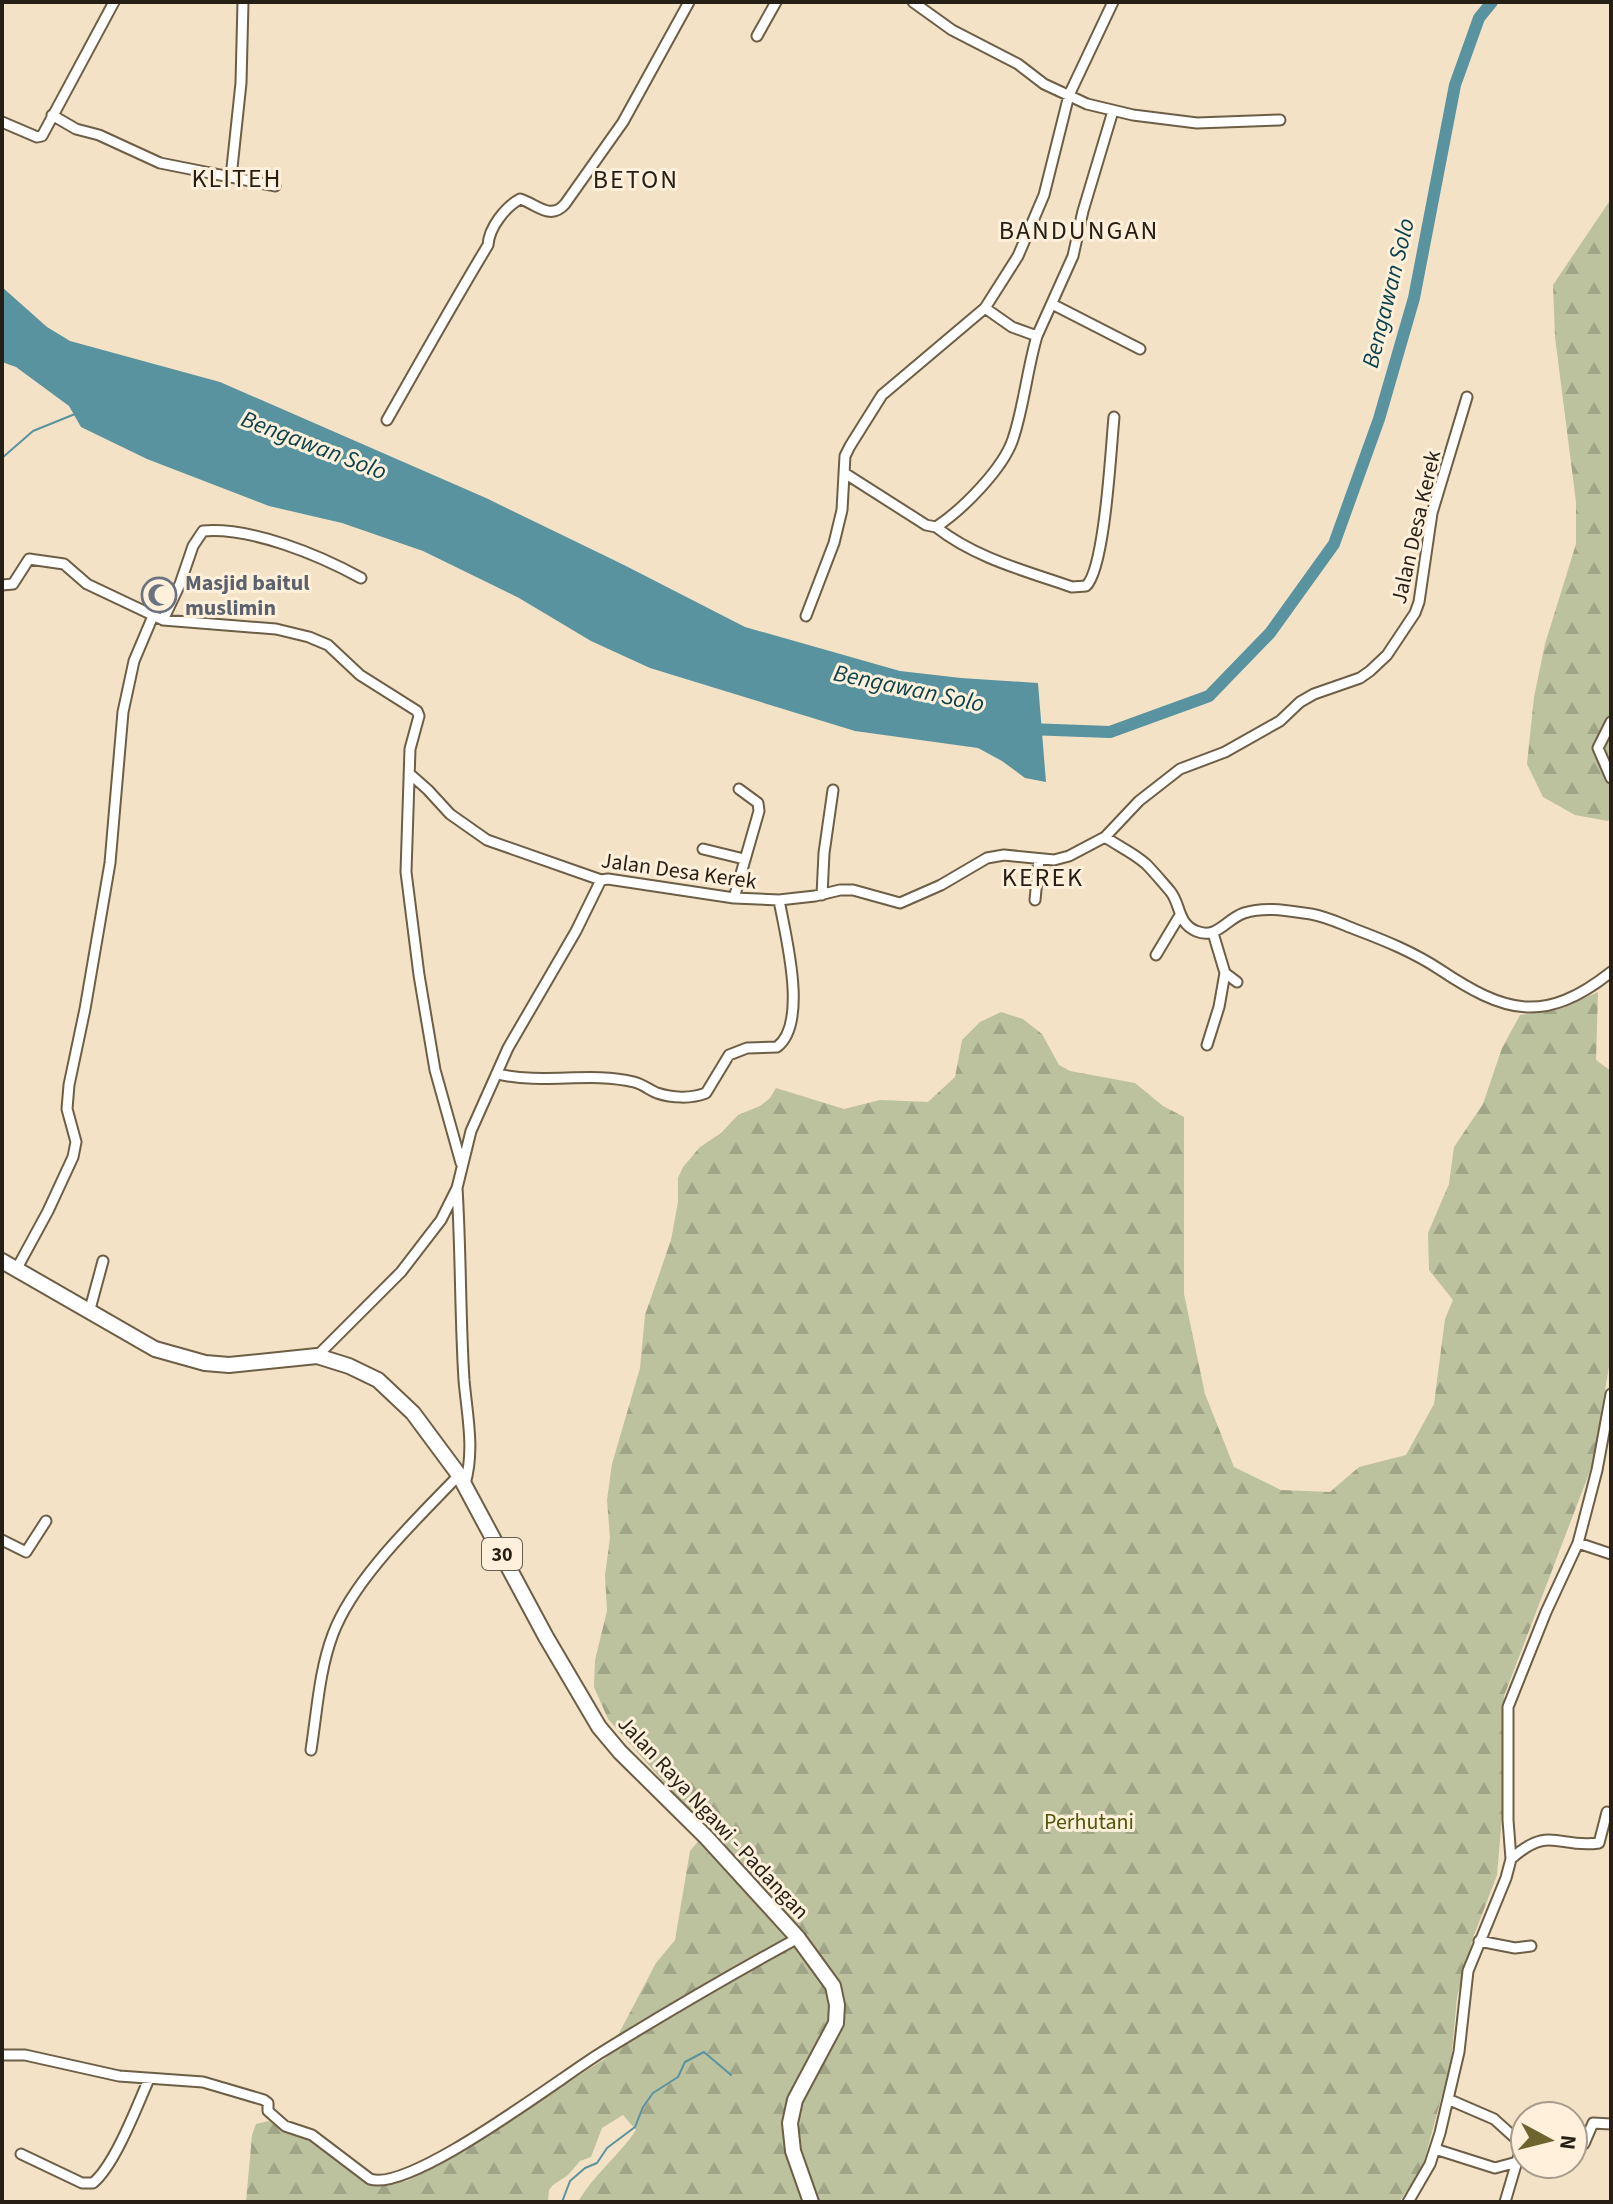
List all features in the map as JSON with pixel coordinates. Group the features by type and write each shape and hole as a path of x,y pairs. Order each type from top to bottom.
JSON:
{"highway":[{"name":"Jalan Raya Ngawi - Padangan","path":"2,1262 90,1309 155,1349 205,1363 229,1365 317,1356 349,1366 391,1390 434,1437 462,1480 553,1650 599,1727 798,1938 833,1986 837,2005 836,2023 795,2100 790,2123 790,2141 811,2202"}],"street":[{"path":"2,122 39,137 114,2"},
{"path":"231,177 241,83 243,2"},
{"path":"387,420 503,214 520,199 550,212 557,212 565,204 623,122 689,2"},
{"path":"757,36 776,2"},
{"path":"913,2 952,30 1018,64 1044,84 1087,104 1113,111 1197,123 1280,120"},
{"path":"806,616 834,543 842,510 845,456 882,395 985,308 1018,256 1044,195 1069,95 1113,2"},
{"path":"936,527 953,516 1007,451 1037,336 1073,256 1085,202 1113,111"},
{"path":"52,115 76,129 99,135 160,163 275,186"},
{"path":"1052,304 1140,349"},
{"path":"985,308 1012,327 1037,336"},
{"name":"Jalan Desa Kerek","path":"410,774 450,814 487,840 601,880 734,898 779,900 853,890 900,903 941,885 987,858 1013,855 1062,859 1105,837 1139,801 1180,769 1225,752 1268,728 1314,694 1360,678 1387,655 1419,602 1432,513 1467,397"},
{"path":"846,474 926,525 936,527 959,545 1072,587 1086,586 1093,578 1097,559 1114,417"},
{"path":"16,1270 48,1211 73,1157 76,1142 67,1109 69,1085 110,863 123,712 134,661 180,584 193,546 203,531 249,535 323,558 361,578"},
{"path":"2,585 13,584 29,559 64,564 87,584 158,618 276,629 324,643 360,675 419,714 411,741 406,872 435,1070 461,1163"},
{"path":"1611,722 1598,748 1611,778"},
{"path":"734,898 759,811 758,803 739,789"},
{"path":"822,895 833,790"},
{"path":"1105,837 1147,865 1171,893 1180,915 1191,929 1204,933 1213,933 1240,914 1250,912 1276,909 1311,914 1338,921 1401,947 1496,1002 1536,1008 1550,1006 1611,972"},
{"path":"703,849 744,859"},
{"path":"1035,900 1039,859"},
{"path":"311,1750 324,1662 342,1613 409,1528 462,1480 470,1464 457,1188 461,1163 471,1131 508,1048 576,931 601,880"},
{"path":"498,1074 538,1080 590,1076 637,1082 657,1093 690,1098 706,1093 729,1055 747,1048 777,1047 789,1032 794,976 779,900"},
{"path":"1156,955 1180,915"},
{"path":"1207,1045 1219,1007 1225,973 1213,933"},
{"path":"1225,973 1237,982"},
{"path":"317,1356 418,1254 441,1220 457,1188"},
{"path":"90,1309 103,1261"},
{"path":"1408,2202 1430,2164 1450,2100 1459,2052 1464,1991 1479,1941 1511,1859 1508,1707 1578,1543 1597,1470 1611,1394"},
{"path":"2,1540 26,1552 46,1521"},
{"path":"1578,1543 1611,1554"},
{"path":"1511,1859 1537,1840 1599,1843 1607,1812"},
{"path":"2,2055 25,2055 119,2076 203,2082 264,2100 281,2124 308,2133 370,2179 382,2182 460,2146 603,2051 798,1938"},
{"path":"1479,1941 1515,1948 1531,1946"},
{"path":"21,2154 82,2183 93,2183 126,2130 149,2079"},
{"path":"1450,2100 1494,2119 1509,2133"},
{"path":"1589,2131 1593,2123 1611,2124"},
{"path":"1435,2149 1495,2168 1509,2164"},
{"path":"1505,2202 1512,2180"}],"green space":[{"path":"1611,199 1611,817 1608,821 1575,815 1543,797 1527,764 1534,697 1545,644 1576,544 1576,502 1555,337 1553,285"},
{"name":"Perhutani","path":"1598,992 1596,1060 1611,1071 1611,1354 1593,1463 1504,1696 1502,1817 1497,1875 1473,1938 1457,1997 1451,2062 1422,2169 1399,2202 578,2202 636,2130 623,2115 602,2128 591,2157 580,2161 568,2175 553,2185 549,2190 548,2202 246,2202 252,2135 256,2124 269,2121 284,2131 308,2137 373,2186 407,2181 472,2144 606,2058 656,1963 675,1940 690,1851 707,1831 608,1719 594,1687 595,1660 607,1611 605,1575 610,1538 607,1500 612,1464 640,1368 645,1315 671,1240 678,1202 678,1178 700,1147 721,1133 738,1115 760,1106 776,1088 844,1109 880,1100 928,1102 955,1077 962,1040 980,1022 1001,1012 1023,1019 1042,1034 1059,1065 1070,1071 1135,1083 1163,1106 1184,1117 1184,1294 1205,1394 1234,1467 1281,1490 1330,1492 1359,1467 1406,1455 1434,1404 1445,1319 1453,1300 1429,1270 1428,1233 1449,1184 1454,1147 1483,1104 1502,1048 1520,1015 1560,1009"}],"water":[{"path":"2,287 47,327 70,341 220,382 486,498 745,627 900,671 1038,683 1046,782 1025,778 978,748 855,731 650,668 591,641 519,598 423,551 342,523 269,506 147,459 81,427 69,406 16,367 2,362"}],"waterway":[{"name":"Bengawan Solo","path":"1027,729 1110,732 1209,696 1270,633 1334,544 1379,419 1414,298 1455,85 1479,18 1492,2"},
{"path":"2,458 33,431 75,414"},
{"path":"562,2202 570,2181 585,2168 597,2163 607,2148 635,2127 653,2093 678,2077 685,2062 704,2052 731,2075"}],"place":[{"name":"Masjid baitul muslimin","path":"159,595"}],"district":[{"name":"KLITEH","path":"237,178"},
{"name":"BETON","path":"636,179"},
{"name":"BANDUNGAN","path":"1079,230"},
{"name":"KEREK","path":"1043,877"}]}
